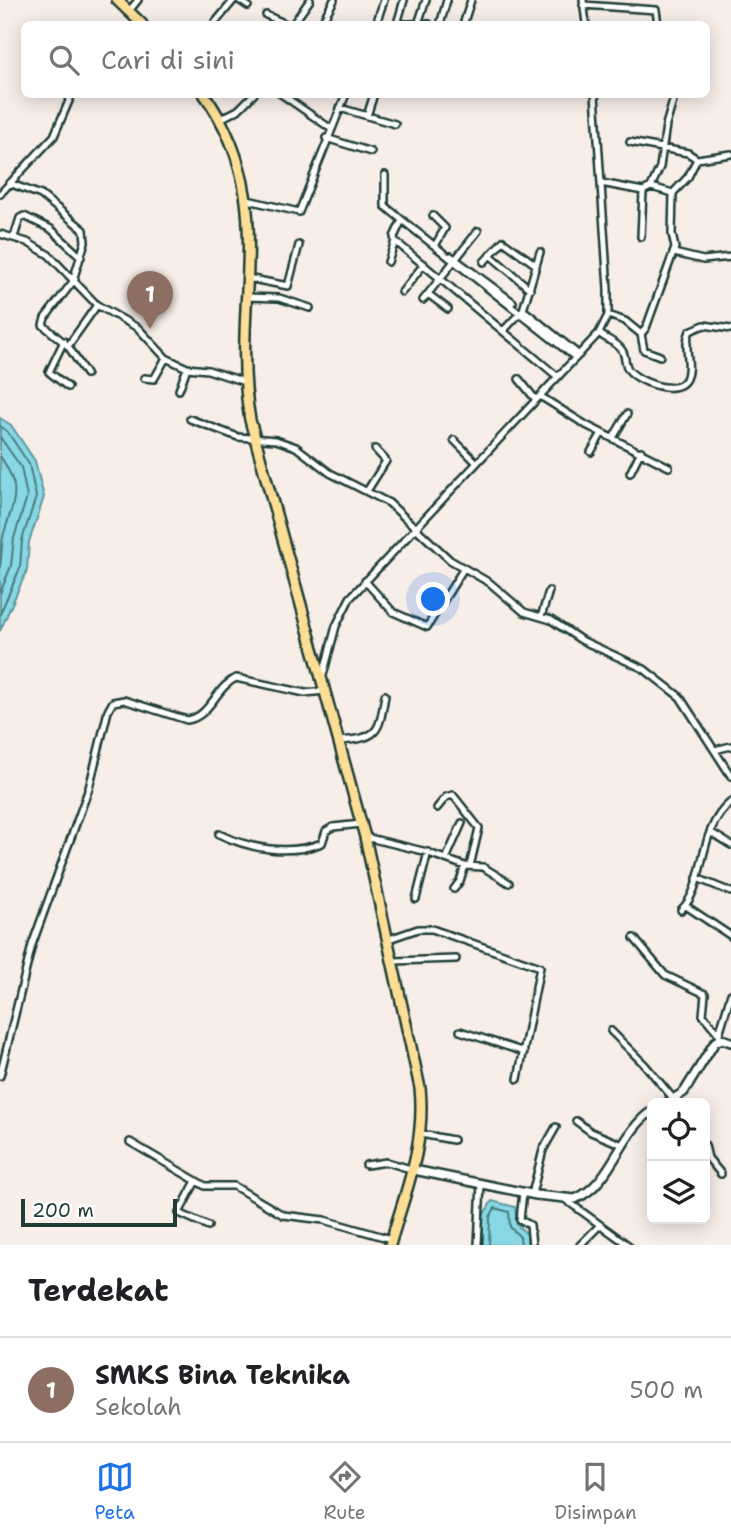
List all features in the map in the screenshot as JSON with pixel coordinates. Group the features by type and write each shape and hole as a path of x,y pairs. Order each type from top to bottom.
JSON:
{"main road":[{"path":"117,0 137,21"},
{"path":"207,98 237,153 248,200 244,382 255,438 365,837 420,1088 421,1135 414,1170 391,1242"}],"street":[{"path":"129,10 138,0"},
{"path":"217,21 237,0 248,6"},
{"path":"295,21 310,0"},
{"path":"323,21 334,0"},
{"path":"377,21 384,0"},
{"path":"400,21 404,0"},
{"path":"419,21 426,0"},
{"path":"440,21 447,0"},
{"path":"464,21 471,0"},
{"path":"586,21 583,3 656,10 658,21"},
{"path":"266,15 278,21"},
{"path":"0,194 52,139 70,98"},
{"path":"220,119 238,110 250,98"},
{"path":"287,98 330,128"},
{"path":"248,200 299,212 326,138 344,98"},
{"path":"367,116 373,98"},
{"path":"322,678 342,611 365,581 418,527 475,461 558,377 598,333 608,315 594,98"},
{"path":"651,187 664,148 666,125 674,98"},
{"path":"340,108 396,124"},
{"path":"326,138 371,152"},
{"path":"630,142 664,148 697,159 731,154"},
{"path":"660,356 643,350 641,334 650,321 674,253 673,193 688,177 697,159"},
{"path":"385,175 385,206 577,356"},
{"path":"9,183 41,195 84,230 85,242 74,278 43,322 44,329 66,343 86,374"},
{"path":"601,183 643,191 651,187 673,193"},
{"path":"641,237 643,191"},
{"path":"14,237 20,218 24,216 51,229 81,257"},
{"path":"433,216 445,228 436,244"},
{"path":"388,262 394,237 402,220"},
{"path":"423,300 478,231"},
{"path":"0,234 14,237 40,249 74,278 97,305 138,328 166,358 187,368 208,370 244,382"},
{"path":"395,241 558,377"},
{"path":"484,262 503,242 536,265"},
{"path":"247,278 288,286 299,245"},
{"path":"504,330 522,312 540,251"},
{"path":"674,253 703,260 731,257"},
{"path":"490,255 530,289"},
{"path":"401,292 424,264"},
{"path":"428,293 448,309"},
{"path":"246,297 279,298 310,308"},
{"path":"68,387 49,372 66,343 97,305"},
{"path":"608,315 625,321 641,334"},
{"path":"598,333 622,349 627,368 633,374 655,384 673,388 683,383 687,376 687,340 690,331 704,326 731,329"},
{"path":"144,378 154,379 166,358"},
{"path":"179,390 187,368"},
{"path":"519,379 538,398 669,467"},
{"path":"613,439 627,414"},
{"path":"190,419 233,436 296,447 330,472 388,503 418,527 450,560 490,583 524,612 555,622 592,645 644,669 668,687 691,712 731,776"},
{"path":"591,452 603,433"},
{"path":"454,440 475,461"},
{"path":"368,491 386,461 375,449"},
{"path":"630,473 641,451"},
{"path":"365,581 393,612 427,627 464,568"},
{"path":"541,617 549,591"},
{"path":"0,1076 36,932 89,788 113,702 124,700 187,720 204,712 227,684 236,678 299,692 325,691"},
{"path":"339,741 365,739 374,734 380,723 385,695"},
{"path":"715,750 731,746"},
{"path":"437,808 446,797 455,796 479,828 468,866 454,889"},
{"path":"731,802 721,812 702,850 702,868 684,908 731,936"},
{"path":"446,859 462,823"},
{"path":"219,834 241,844 288,850 322,843 326,831 333,827 361,824"},
{"path":"710,832 731,845"},
{"path":"365,837 428,852 468,866 483,867 509,883"},
{"path":"416,899 428,852"},
{"path":"697,878 731,892"},
{"path":"389,939 418,929 432,929 540,967 518,1079"},
{"path":"634,938 665,975 705,994 703,1016 720,1036 731,1042"},
{"path":"393,961 456,960"},
{"path":"677,1098 691,1083 720,1036 731,994"},
{"path":"460,1031 524,1052"},
{"path":"611,1031 670,1098"},
{"path":"366,1165 387,1162 414,1170 566,1200 580,1197 592,1188 637,1124 647,1115"},
{"path":"576,1121 591,1132 623,1145"},
{"path":"533,1194 543,1150 556,1127"},
{"path":"421,1135 453,1140"},
{"path":"130,1142 196,1181 209,1186 233,1186 283,1215 324,1220 391,1242"},
{"path":"710,1160 721,1174"},
{"path":"196,1181 179,1213 208,1226"},
{"path":"478,1245 481,1183"},
{"path":"523,1192 520,1220 530,1226 532,1245"},
{"path":"566,1200 628,1245"},
{"path":"580,1245 600,1225"}],"water":[{"path":"0,418 11,425 35,461 44,497 29,542 27,570 0,631"},
{"path":"492,1201 515,1207 517,1225 527,1234 528,1245 483,1245 483,1216"}],"place":[{"name":"SMKS Bina Teknika","path":"150,329"}]}
